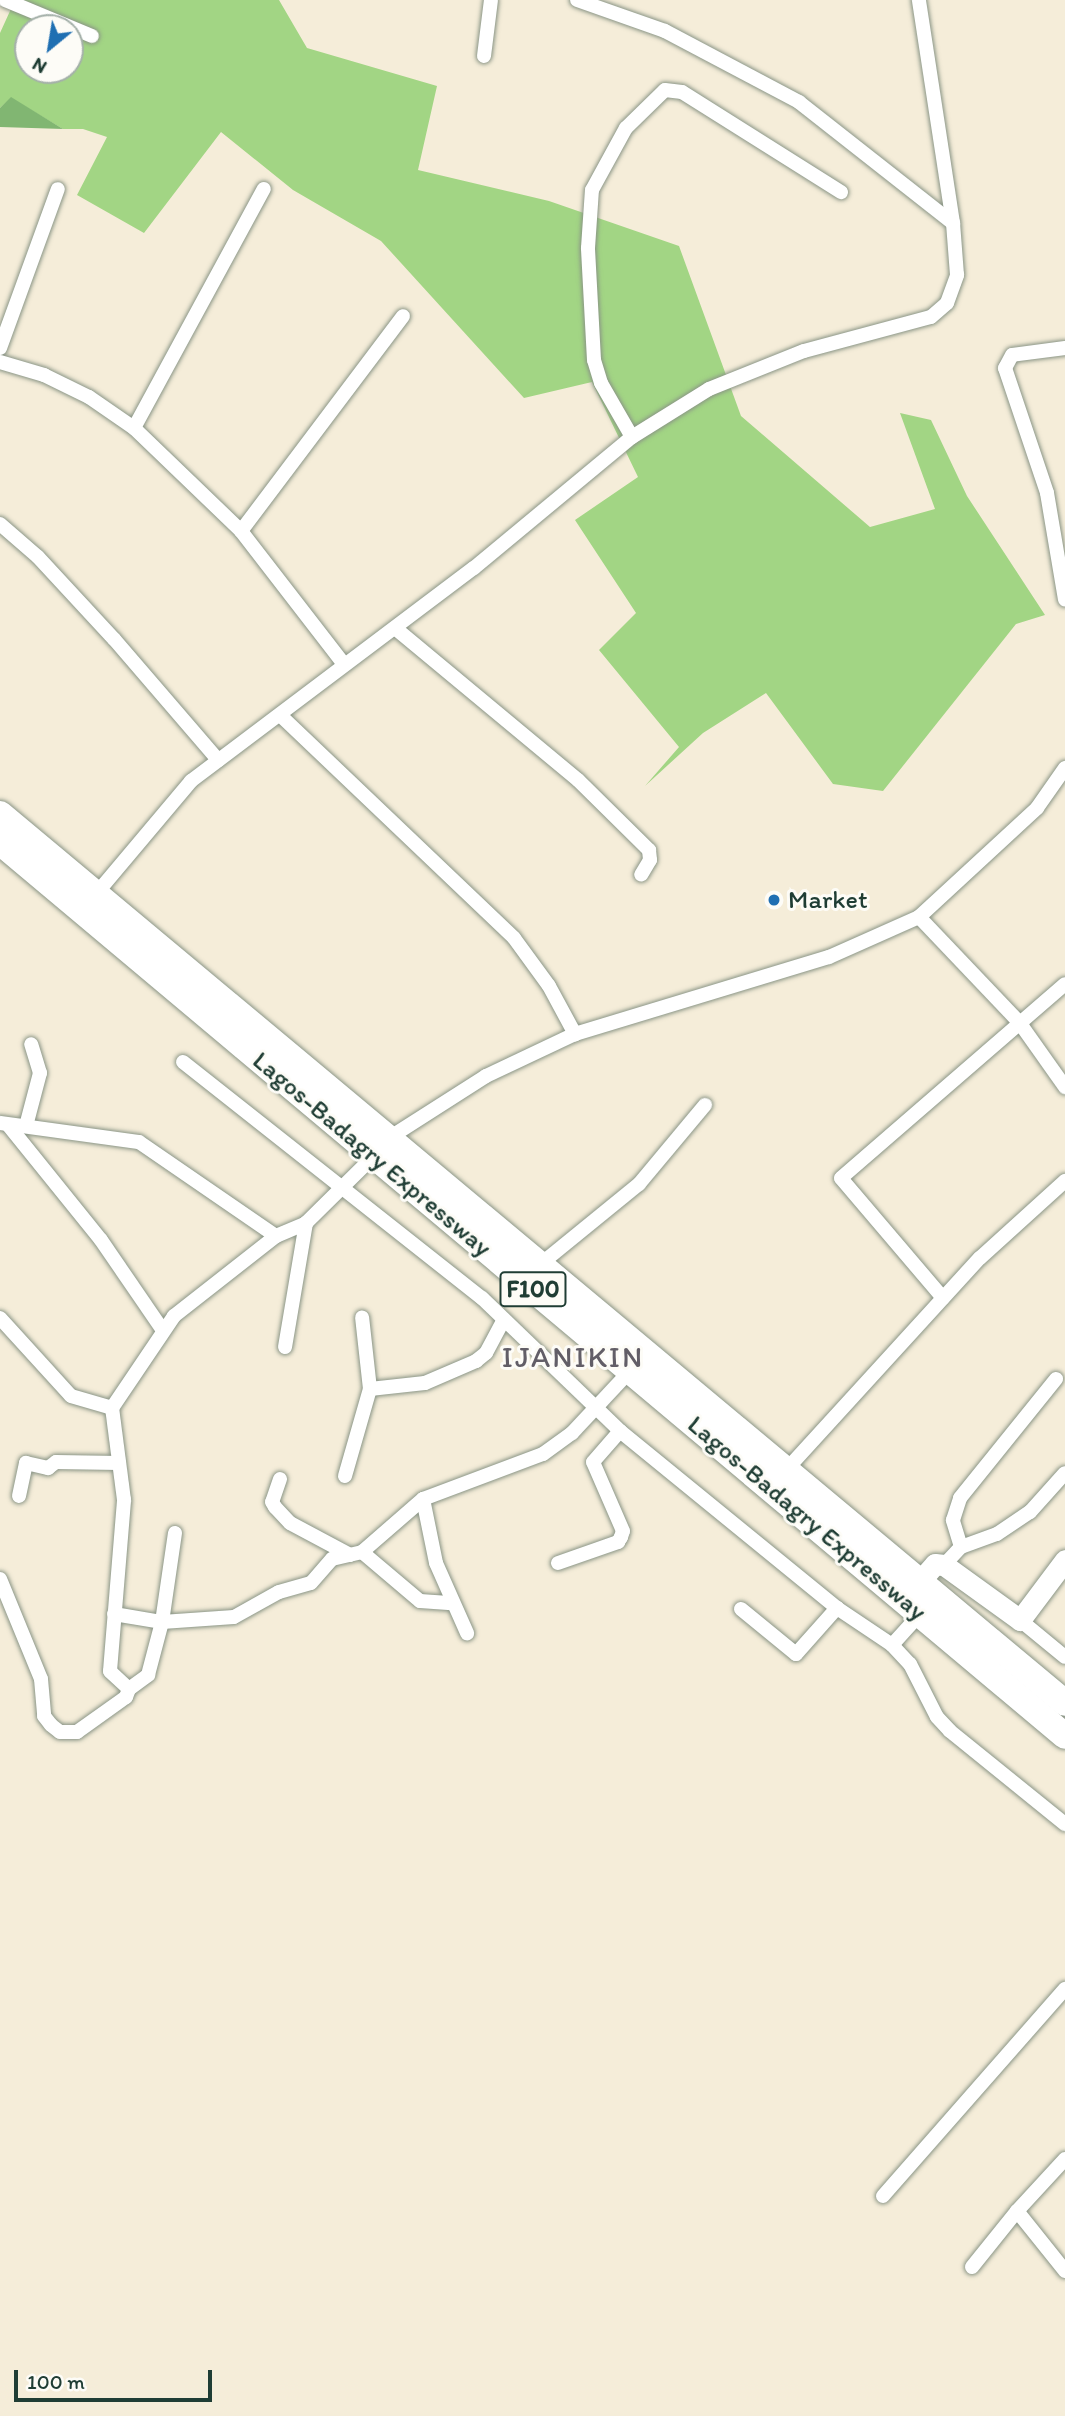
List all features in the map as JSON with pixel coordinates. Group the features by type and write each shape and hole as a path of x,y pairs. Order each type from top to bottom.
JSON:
{"highway":[{"name":"Lagos-Badagry Expressway","path":"0,814 96,894 630,1371 921,1613 1065,1737"},
{"name":"Lagos-Badagry Expressway","path":"0,842 382,1147 542,1263 1065,1703"}],"street":[{"path":"5,0 92,36"},
{"path":"484,56 491,0"},
{"path":"577,0 665,31 799,102 953,223"},
{"path":"96,894 191,780 280,715 343,663 395,628 632,437 709,389 792,356 931,317 951,296 957,275 953,223 919,0"},
{"path":"632,437 601,383 594,360 587,248 592,190 626,128 665,90 682,92 841,192"},
{"path":"0,348 58,189"},
{"path":"134,428 264,189"},
{"path":"241,531 403,316"},
{"path":"1065,348 1012,355 1005,366 1047,493 1065,599"},
{"path":"0,362 66,386 134,428 241,531 343,663"},
{"path":"0,524 55,575 218,760"},
{"path":"1054,542 1065,532"},
{"path":"395,628 578,780 649,850 650,860 641,875"},
{"path":"280,715 514,938 549,986 575,1034"},
{"path":"129,1689 110,1671 124,1526 112,1408 162,1329 276,1236 306,1223 341,1184 382,1147 486,1076 575,1034 829,957 919,918 1037,808 1065,768"},
{"path":"919,918 1019,1022 1065,1087"},
{"path":"943,1298 841,1178 1065,984"},
{"path":"26,1126 40,1073 31,1044"},
{"path":"183,1062 341,1184 504,1319 620,1431 837,1608 892,1645 910,1664 950,1731 1065,1824"},
{"path":"542,1263 639,1184 705,1105"},
{"path":"5,1124 139,1142 276,1236"},
{"path":"5,1124 101,1240 162,1329"},
{"path":"787,1469 943,1298 1065,1181"},
{"path":"285,1347 306,1223"},
{"path":"345,1476 370,1389 362,1317"},
{"path":"0,1318 71,1396 112,1408"},
{"path":"370,1389 425,1383 476,1361 486,1353 504,1319"},
{"path":"114,1614 162,1622 234,1617 279,1592 311,1583 332,1559 356,1553 423,1499 543,1454 572,1433 595,1405 630,1371"},
{"path":"961,1547 953,1520 960,1498 1056,1379"},
{"path":"558,1563 618,1542 621,1536 623,1531 593,1462 620,1431"},
{"path":"19,1496 26,1463 48,1468 56,1462 119,1463"},
{"path":"944,1565 961,1547 997,1534 1030,1511 1065,1473"},
{"path":"280,1479 272,1503 290,1523 356,1553 419,1601 452,1603"},
{"path":"423,1499 436,1563 467,1633"},
{"path":"0,1579 41,1679 44,1716 60,1732 77,1732 125,1697 129,1689 148,1675 162,1622 175,1533"},
{"path":"1020,1620 1065,1560"},
{"path":"921,1580 935,1564 944,1565 1020,1620 1065,1657"},
{"path":"741,1609 796,1654 837,1608"},
{"path":"892,1645 921,1613"},
{"path":"883,2196 1065,1989"},
{"path":"972,2267 1017,2211 1065,2159"},
{"path":"1017,2211 1065,2271"}],"green space":[{"path":"15,0 279,0 307,48 437,86 418,170 549,201 679,246 741,416 870,527 935,509 900,413 931,420 967,496 1045,615 1016,624 883,791 833,784 766,693 703,733 645,786 679,747 599,650 636,613 575,520 638,477 592,382 524,398 381,241 293,190 221,132 144,233 77,195 107,137 83,129 63,129 11,98 0,108 0,33"},
{"path":"11,97 63,129 0,127 0,108"}],"place":[{"name":"Market","path":"774,900"}],"district":[{"name":"IJANIKIN","path":"573,1357"}]}
